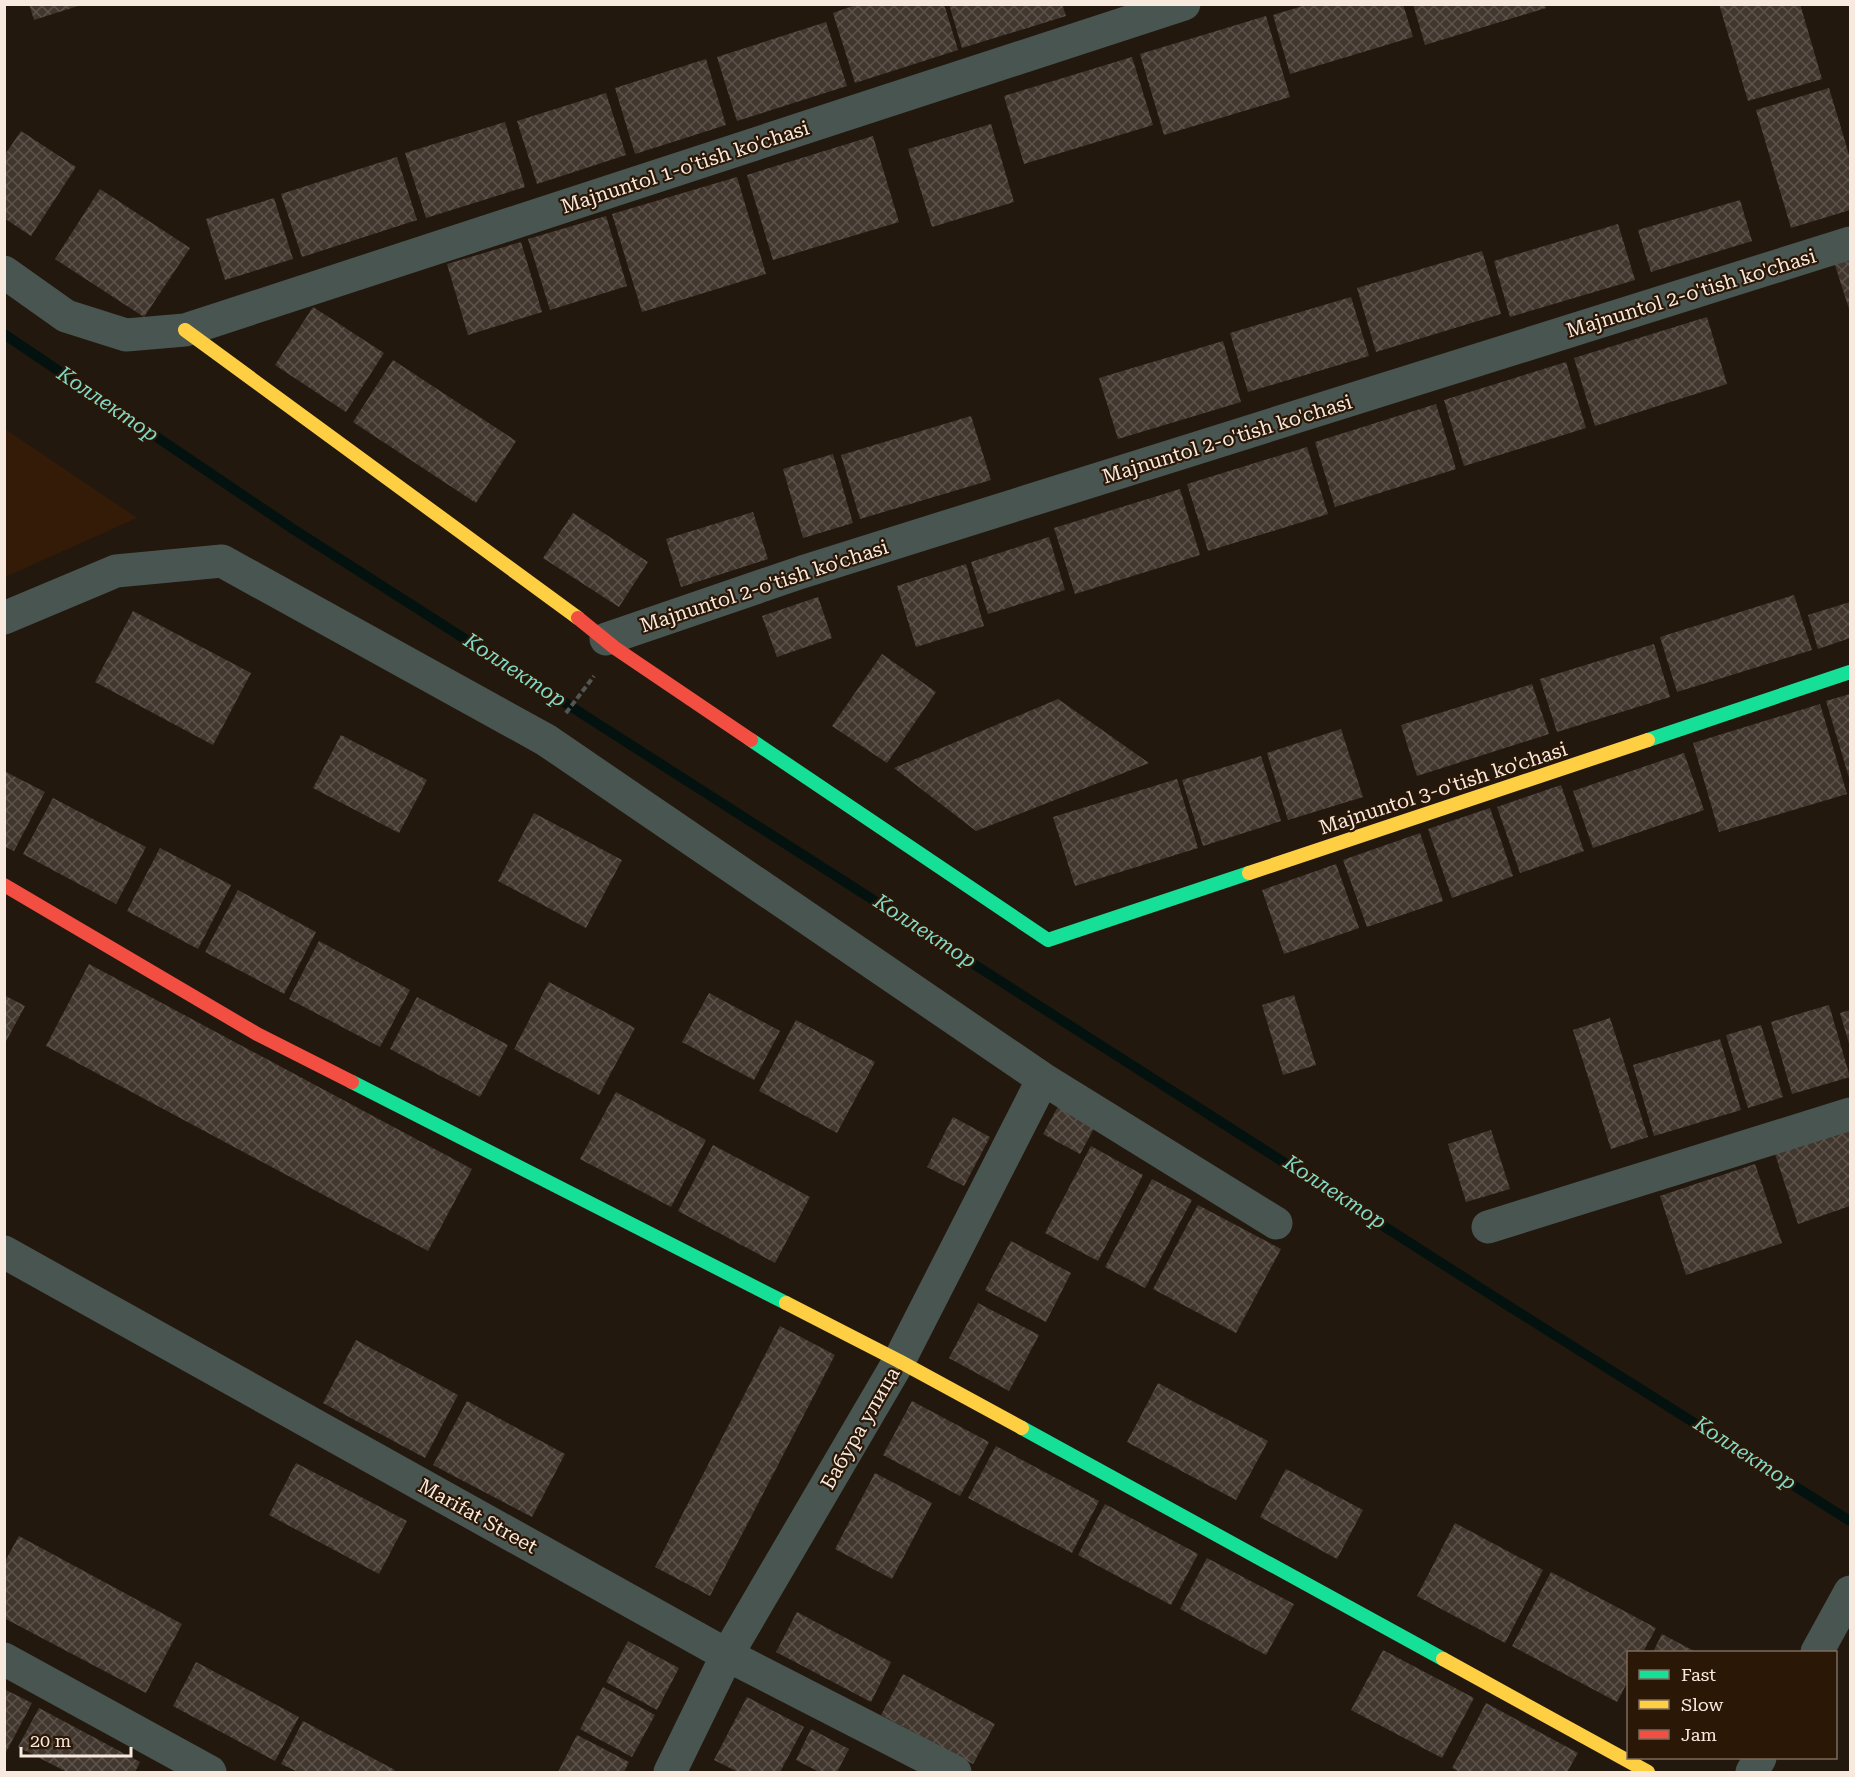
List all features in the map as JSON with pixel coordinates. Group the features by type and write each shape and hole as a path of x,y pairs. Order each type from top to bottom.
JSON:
{"street":[{"name":"Majnuntol 1-o'tish ko'chasi","path":"4,272 66,316 126,335 185,330 1184,4"},
{"name":"Majnuntol 2-o'tish ko'chasi","path":"611,644 802,572 1851,243"},
{"path":"185,330 611,644"},
{"path":"4,618 116,571 222,561 546,740 1043,1079 1276,1223"},
{"name":"Majnuntol 3-o'tish ko'chasi","path":"611,644 1048,940 1851,672"},
{"path":"4,885 257,1034 899,1361 1648,1773"},
{"name":"Бабура улица","path":"670,1773 727,1655 899,1361 1043,1079"},
{"path":"1488,1227 1851,1114"},
{"name":"Marifat Street","path":"4,1252 727,1655 955,1773"},
{"path":"1818,1651 1851,1592"},
{"path":"4,1659 210,1773"},
{"path":"1752,1773 1759,1759"}],"path":[{"path":"546,740 611,644"}],"shaded area":[{"path":"5,429 137,518 5,577"}],"building":[{"path":"29,4 81,4 81,5 34,20"},
{"path":"858,4 944,4 958,50 855,83 833,13"},
{"path":"949,4 1062,4 1066,16 962,48"},
{"path":"1309,4 1403,4 1413,37 1290,74 1273,15"},
{"path":"1413,4 1545,4 1546,8 1425,45"},
{"path":"1719,4 1800,4 1822,79 1748,101"},
{"path":"1266,16 1290,97 1164,135 1140,54"},
{"path":"826,22 847,86 737,121 717,57"},
{"path":"1132,57 1153,125 1024,164 1004,96"},
{"path":"706,59 726,125 635,154 615,88"},
{"path":"1829,88 1850,158 1850,210 1791,228 1756,110"},
{"path":"606,93 626,155 537,184 517,121"},
{"path":"505,122 525,187 426,218 405,153"},
{"path":"991,124 1014,202 932,227 908,149"},
{"path":"21,131 76,167 31,236 4,218 4,156"},
{"path":"873,136 899,222 773,260 747,175"},
{"path":"397,157 417,220 302,257 281,194"},
{"path":"737,177 766,274 642,312 612,214"},
{"path":"100,189 190,248 144,317 55,259"},
{"path":"274,198 293,259 225,280 206,219"},
{"path":"1740,200 1752,241 1651,272 1638,230"},
{"path":"606,216 627,286 550,310 528,239"},
{"path":"1618,224 1635,280 1510,317 1494,261"},
{"path":"521,242 542,312 468,335 447,264"},
{"path":"1482,251 1501,314 1376,352 1357,288"},
{"path":"1850,253 1850,312 1833,259"},
{"path":"1351,297 1369,356 1248,392 1230,333"},
{"path":"313,307 384,353 346,412 275,365"},
{"path":"1707,317 1727,384 1595,426 1574,358"},
{"path":"1223,341 1241,402 1118,439 1099,378"},
{"path":"393,360 516,441 476,503 353,422"},
{"path":"1566,362 1586,428 1464,466 1444,400"},
{"path":"1436,404 1456,469 1335,507 1315,442"},
{"path":"971,416 991,480 860,519 841,455"},
{"path":"1307,447 1328,514 1208,551 1187,484"},
{"path":"833,454 853,523 803,538 783,469"},
{"path":"1180,489 1200,555 1075,594 1054,528"},
{"path":"753,512 768,559 681,587 666,539"},
{"path":"573,513 648,562 619,607 543,558"},
{"path":"1049,537 1065,590 988,614 971,562"},
{"path":"966,564 984,626 916,647 897,586"},
{"path":"1794,595 1812,650 1677,692 1660,637"},
{"path":"818,597 832,638 777,657 762,616"},
{"path":"1850,602 1850,638 1818,649 1808,615"},
{"path":"133,611 251,673 213,745 95,682"},
{"path":"1654,644 1670,697 1557,732 1540,679"},
{"path":"882,654 936,692 887,763 832,726"},
{"path":"1532,684 1549,734 1417,776 1401,725"},
{"path":"1850,694 1850,781 1826,701"},
{"path":"1058,699 1149,763 976,831 894,768"},
{"path":"1820,704 1847,794 1719,832 1693,743"},
{"path":"1341,729 1363,797 1288,820 1267,753"},
{"path":"341,735 427,780 399,833 313,788"},
{"path":"1684,753 1704,810 1593,848 1573,791"},
{"path":"1261,756 1281,821 1203,846 1182,780"},
{"path":"4,771 45,792 14,851 4,846"},
{"path":"1177,779 1198,848 1075,886 1053,817"},
{"path":"1561,785 1584,851 1520,873 1497,807"},
{"path":"53,798 146,847 116,904 23,854"},
{"path":"1490,808 1513,876 1452,898 1428,829"},
{"path":"534,813 622,860 586,928 498,881"},
{"path":"1420,833 1443,901 1367,927 1343,860"},
{"path":"160,848 231,885 198,949 127,911"},
{"path":"1336,864 1359,928 1284,954 1262,890"},
{"path":"238,890 316,932 284,994 205,952"},
{"path":"319,941 410,990 380,1047 289,999"},
{"path":"89,964 472,1169 428,1251 46,1046"},
{"path":"549,982 635,1028 599,1095 514,1049"},
{"path":"709,993 780,1031 754,1080 682,1042"},
{"path":"4,995 25,1006 4,1045"},
{"path":"1294,995 1316,1065 1283,1075 1262,1005"},
{"path":"417,997 508,1045 480,1097 390,1049"},
{"path":"1829,1005 1850,1077 1792,1094 1771,1022"},
{"path":"1850,1010 1850,1047 1840,1013"},
{"path":"1610,1018 1648,1137 1611,1149 1573,1030"},
{"path":"796,1020 875,1062 837,1133 759,1091"},
{"path":"1761,1025 1783,1097 1748,1108 1726,1035"},
{"path":"1720,1039 1741,1110 1654,1136 1633,1065"},
{"path":"616,1092 706,1140 671,1207 580,1159"},
{"path":"1060,1103 1097,1123 1080,1154 1043,1134"},
{"path":"953,1117 990,1137 964,1186 927,1167"},
{"path":"1850,1126 1850,1206 1798,1224 1774,1151"},
{"path":"1491,1130 1510,1189 1466,1202 1448,1144"},
{"path":"713,1145 810,1197 775,1263 678,1211"},
{"path":"1091,1146 1143,1175 1098,1261 1045,1233"},
{"path":"1755,1164 1782,1243 1686,1275 1660,1196"},
{"path":"1152,1179 1192,1200 1145,1288 1105,1267"},
{"path":"1198,1205 1281,1249 1236,1333 1153,1289"},
{"path":"1011,1241 1071,1273 1046,1322 985,1290"},
{"path":"978,1303 1039,1335 1009,1391 949,1358"},
{"path":"780,1326 835,1355 710,1596 655,1567"},
{"path":"356,1340 458,1395 425,1458 323,1403"},
{"path":"1158,1383 1268,1441 1236,1500 1127,1442"},
{"path":"467,1401 565,1454 532,1517 433,1465"},
{"path":"912,1401 989,1442 960,1496 883,1455"},
{"path":"996,1446 1099,1501 1072,1553 968,1498"},
{"path":"296,1463 407,1521 379,1574 269,1515"},
{"path":"1286,1469 1363,1510 1337,1559 1260,1517"},
{"path":"875,1473 932,1503 892,1579 835,1549"},
{"path":"1105,1504 1198,1554 1171,1605 1078,1555"},
{"path":"1455,1523 1543,1570 1505,1643 1417,1596"},
{"path":"19,1536 182,1624 146,1693 4,1618 4,1563"},
{"path":"1207,1558 1294,1604 1266,1655 1180,1609"},
{"path":"1551,1572 1656,1628 1644,1651 1627,1651 1627,1683 1617,1702 1512,1646"},
{"path":"797,1612 891,1662 871,1702 776,1652"},
{"path":"1662,1634 1694,1651 1654,1651"},
{"path":"628,1641 679,1668 657,1710 606,1682"},
{"path":"1383,1650 1474,1698 1442,1758 1351,1710"},
{"path":"196,1662 299,1717 275,1761 173,1706"},
{"path":"903,1674 995,1724 973,1764 881,1715"},
{"path":"603,1687 655,1715 632,1757 580,1729"},
{"path":"4,1689 32,1703 4,1756"},
{"path":"747,1697 804,1727 780,1772 738,1772 714,1760"},
{"path":"1486,1703 1578,1753 1567,1772 1460,1772 1452,1768"},
{"path":"39,1708 140,1762 135,1772 67,1772 18,1747"},
{"path":"303,1721 395,1770 394,1772 298,1772 281,1764"},
{"path":"811,1729 849,1749 837,1772 819,1772 796,1760"},
{"path":"577,1735 629,1762 624,1772 558,1772"}],"waterway":[{"name":"Коллектор","path":"4,334 293,529 1507,1305 1850,1521"}],"traffic: fast":[{"path":"1648,740 1850,672"},
{"path":"751,740 1048,940 1249,873"},
{"path":"352,1082 786,1303"},
{"path":"1022,1428 1443,1659"}],"traffic: slow":[{"path":"185,330 578,618"},
{"path":"1249,873 1648,740"},
{"path":"786,1303 1022,1428"},
{"path":"1443,1659 1648,1772"}],"traffic: jam":[{"path":"578,618 615,648 751,740"},
{"path":"4,885 257,1034 352,1082"}]}
